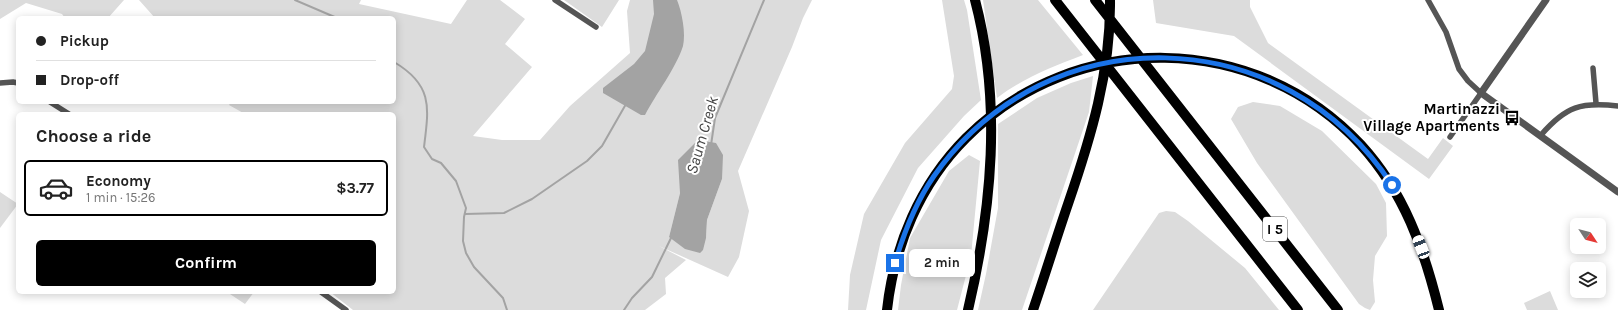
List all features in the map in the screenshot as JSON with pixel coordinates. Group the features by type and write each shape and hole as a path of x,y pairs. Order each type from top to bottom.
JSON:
{"highway":[{"path":"968,310 983,228 991,151 989,83 982,31 975,0"},
{"name":"I 5","path":"1055,0 1298,310"},
{"name":"I 5","path":"1095,0 1338,310"},
{"path":"1033,310 1077,178 1095,115 1107,59 1110,0"},
{"path":"887,310 895,263 910,219 934,176 975,129 1002,107 1024,93 1063,75 1116,61 1162,57 1201,60 1256,74 1287,88 1311,102 1346,130 1375,162 1398,194 1426,260 1439,310"}],"street":[{"path":"555,0 596,27"},
{"path":"1428,0 1446,32 1459,69 1468,81 1481,93 1618,192"},
{"path":"1450,137 1546,0"},
{"path":"1593,68 1596,103"},
{"path":"0,83 16,82"},
{"path":"1541,135 1558,117 1569,110 1583,105 1596,103 1618,106"},
{"path":"53,104 66,112"},
{"path":"324,294 346,310"}],"shaded area":[{"path":"0,0 124,0 110,16 64,16 62,14 26,3 0,19"},
{"path":"139,0 361,0 359,4 451,24 467,0 500,0 525,19 505,44 532,67 473,136 502,140 540,140 570,106 630,53 627,11 630,0 812,0 738,171 749,211 739,257 728,277 659,246 686,260 665,278 666,294 645,310 353,310 333,294 396,294 396,112 241,112 229,105 396,104 396,16 153,16","holes":["722,179 707,220 706,238 669,237 680,193"]},
{"path":"564,0 619,0 602,27"},
{"path":"653,0 677,0 683,23 684,41 680,54 671,72 645,115 641,115 603,93 603,88 634,64 645,51 654,14"},
{"path":"942,0 964,0 967,10 981,100 964,116 918,168 881,240 866,310 848,310 850,275 864,214 905,143 952,89 954,76"},
{"path":"983,0 1038,0 1083,55 1027,79 997,98"},
{"path":"1153,0 1250,0 1250,7 1268,43 1428,159 1443,138 1453,146 1429,179 1234,36 1156,23"},
{"path":"1093,76 1089,112 1022,310 978,310 998,208 998,124 1037,98 1071,83"},
{"path":"1253,102 1280,106 1322,131 1376,184 1386,203 1387,236 1375,256 1373,280 1375,302 1370,310 1359,304 1257,163 1231,119 1238,107"},
{"path":"698,140 716,143 723,155 722,179 707,220 706,238 703,250 700,253 685,249 669,237 680,193 678,160"},
{"path":"969,155 980,161 971,256 957,310 898,310 910,238 949,171"},
{"path":"0,192 16,203 16,207 0,228"},
{"path":"1166,211 1175,212 1188,221 1245,268 1279,310 1093,310 1159,213"},
{"path":"1550,291 1558,310 1527,310 1524,303"},
{"path":"230,294 252,294 245,304"}],"waterway":[{"name":"Saum Creek","path":"295,0 332,16"},
{"name":"Saum Creek","path":"711,145 715,118 764,0"},
{"name":"Saum Creek","path":"396,63 416,79 426,98 427,120 424,147 432,159 441,163 456,181 466,208 463,241 466,253 474,267 503,298 507,310"},
{"path":"465,214 504,213 532,199 587,161 602,146 626,104"},
{"name":"Saum Creek","path":"624,310 632,298 652,277 671,238"}],"place":[{"name":"Martinazzi Village Apartments","path":"1512,118"}],"route":[{"path":"895,263 910,219 934,176 965,138 980,124 1002,107 1024,93 1046,82 1085,68 1122,60 1162,57 1201,60 1256,74 1275,82 1311,102 1346,130 1361,145 1392,185"}]}
